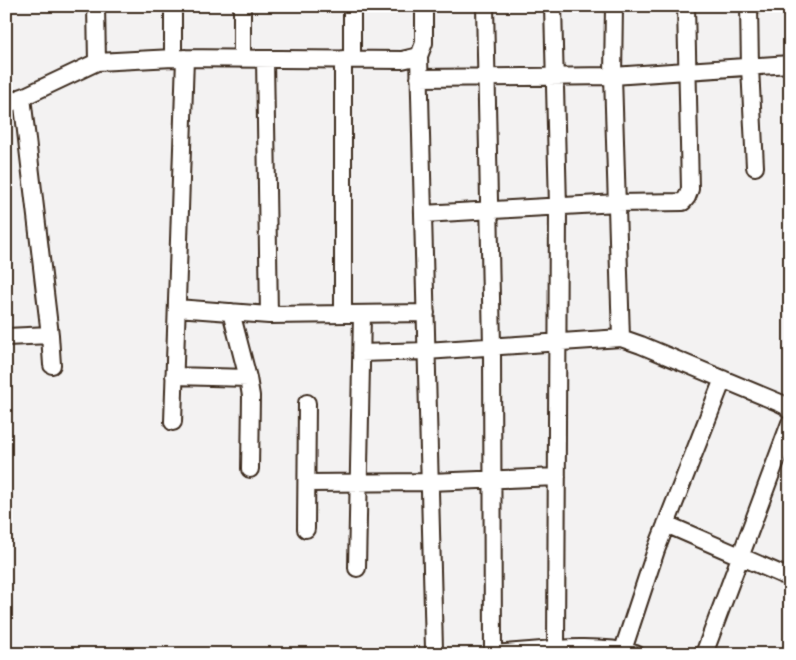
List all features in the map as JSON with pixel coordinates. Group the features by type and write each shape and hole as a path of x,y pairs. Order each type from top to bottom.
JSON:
{"street":[{"path":"96,6 97,62"},
{"path":"173,6 179,58 177,308 173,422"},
{"path":"242,6 242,58"},
{"path":"343,314 347,59 352,6"},
{"path":"424,6 424,43 419,56 419,78 434,649 436,654"},
{"path":"485,6 492,346 493,654 583,648 629,652 666,524 723,379"},
{"path":"554,6 558,207 558,651"},
{"path":"614,6 613,76 621,338"},
{"path":"423,214 617,203 682,202 688,197 690,189 686,6"},
{"path":"749,6 754,167"},
{"path":"6,105 97,62 179,58 402,60 419,56"},
{"path":"266,58 269,315"},
{"path":"419,78 613,76 790,64"},
{"path":"22,97 52,365"},
{"path":"177,308 269,315 426,313"},
{"path":"231,312 251,396 250,469"},
{"path":"357,568 362,314"},
{"path":"6,336 50,335"},
{"path":"361,353 426,351 621,338 631,340 723,379 780,404 788,408 790,412"},
{"path":"174,376 248,378"},
{"path":"306,529 307,403"},
{"path":"704,654 790,423"},
{"path":"306,483 430,482 557,477"},
{"path":"666,524 790,578"}]}
